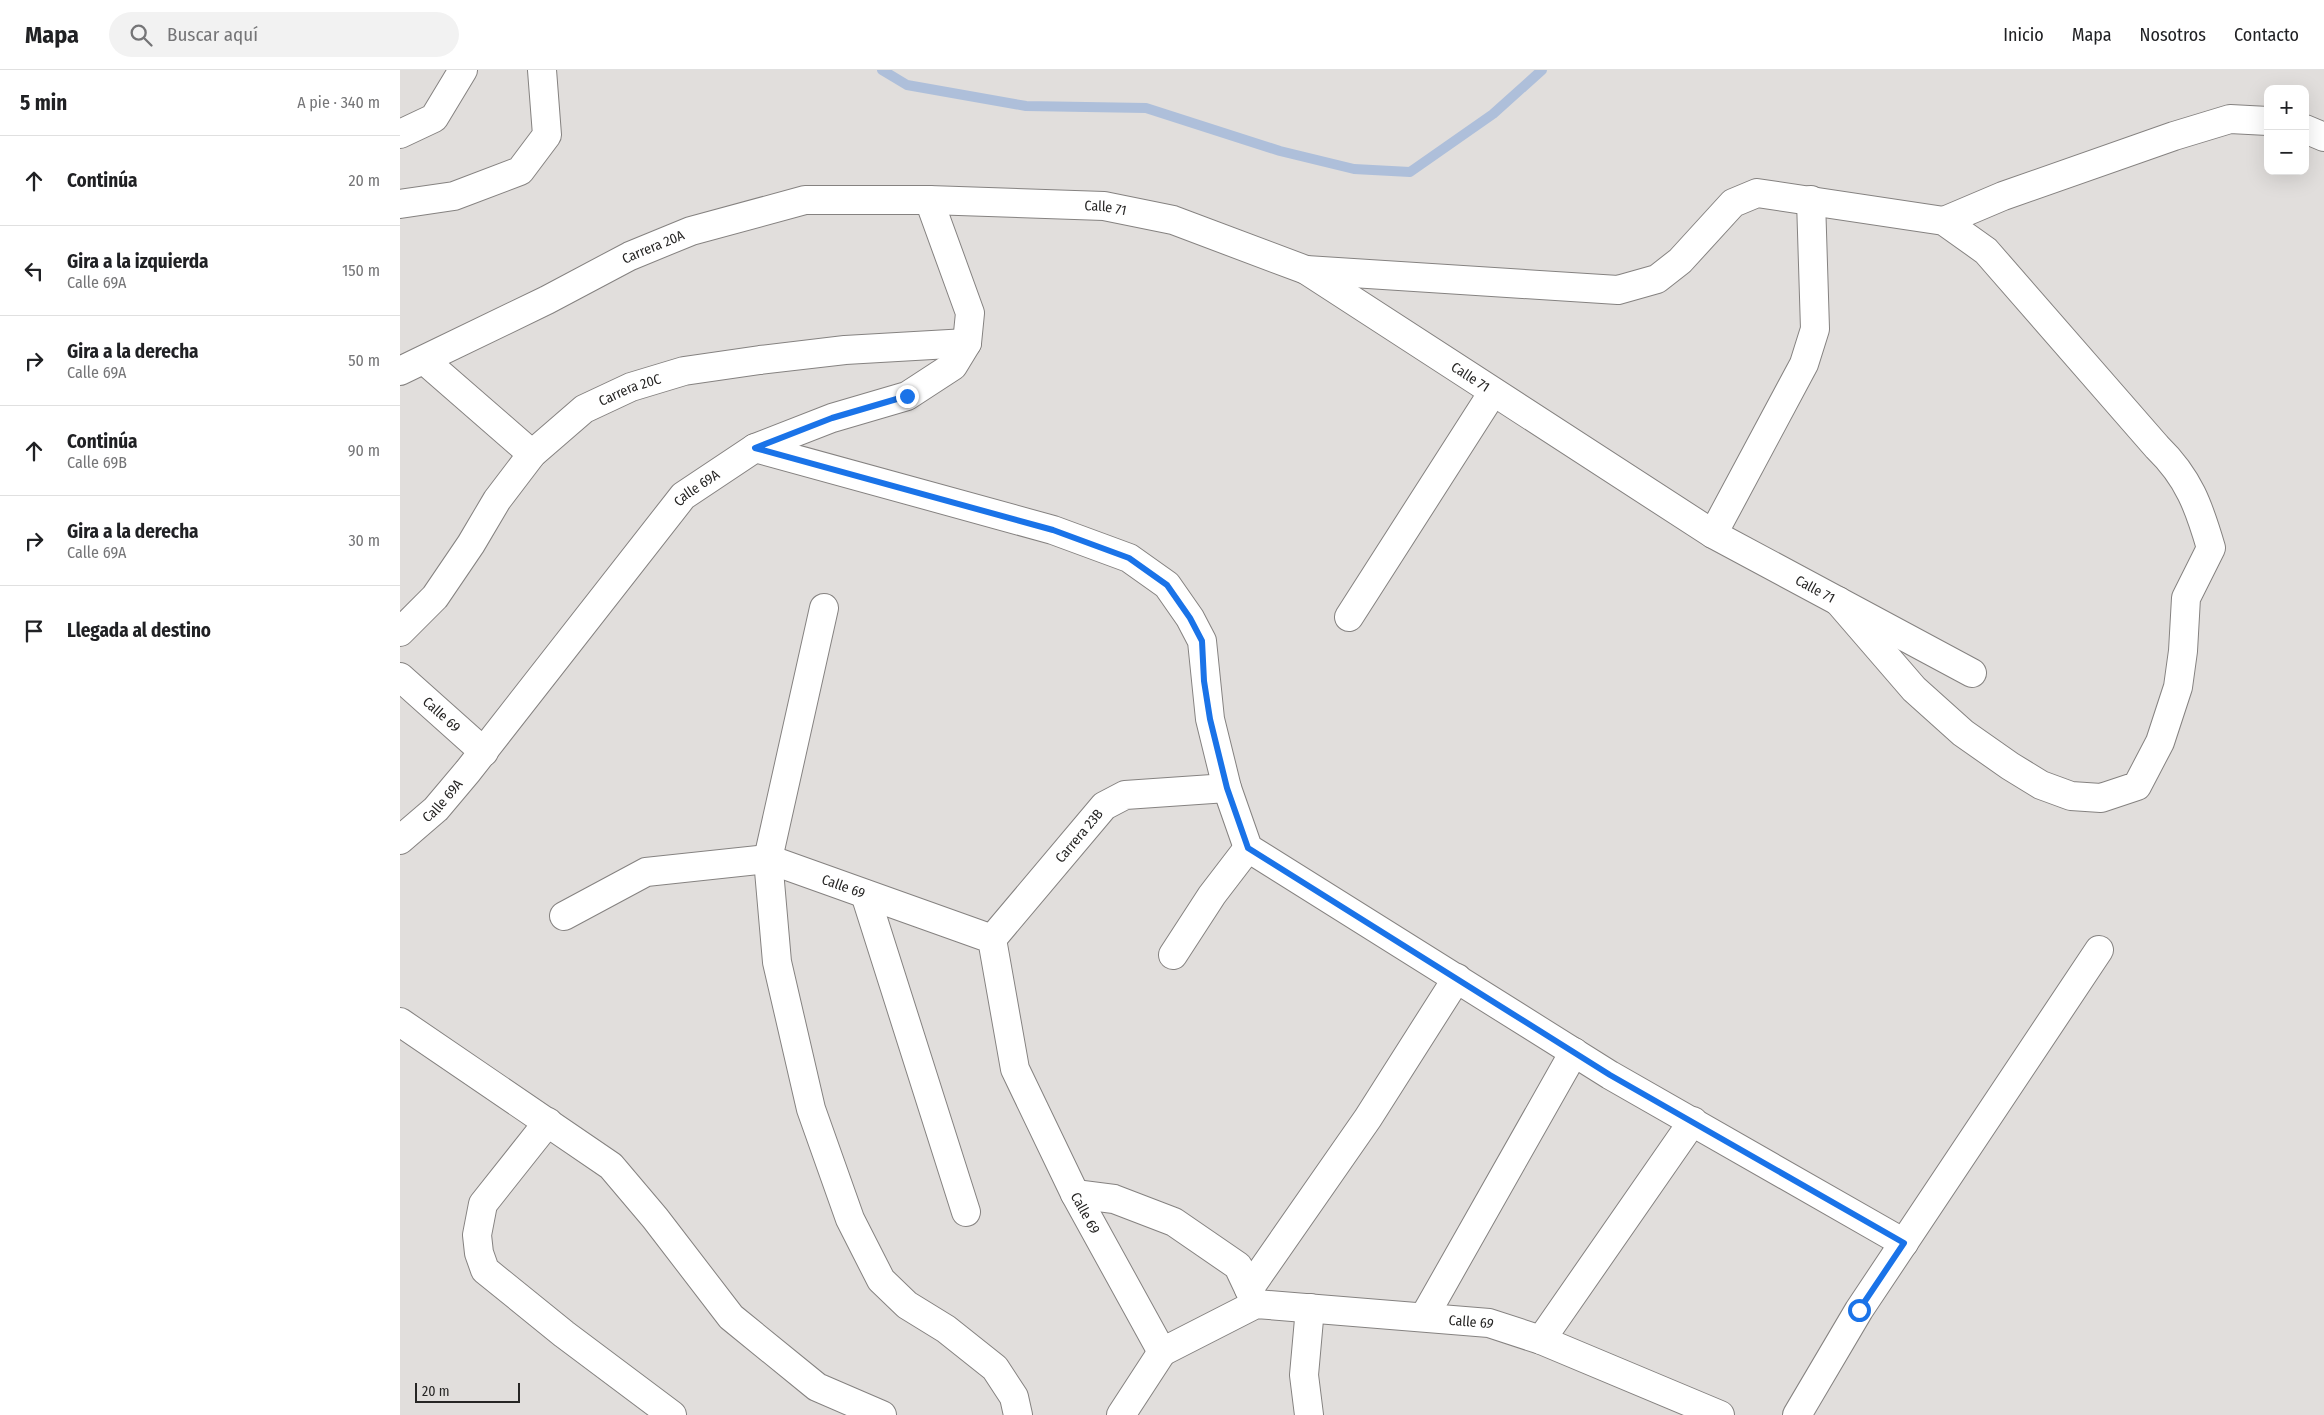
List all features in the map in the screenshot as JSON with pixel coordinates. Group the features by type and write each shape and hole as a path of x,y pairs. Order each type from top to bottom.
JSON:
{"street":[{"path":"400,134 434,118 463,70"},
{"path":"400,204 454,196 520,171 547,135 542,70"},
{"path":"1944,222 2003,196 2193,130 2230,119 2264,121"},
{"path":"2309,130 2324,138"},
{"path":"1306,270 1618,290 1657,279 1680,261 1733,203 1758,193 1944,222 1986,251 2018,285 2175,464 2198,506 2211,548 2186,598 2183,651 2178,687 2160,742 2137,786 2100,798 2071,796 2041,785 2010,766 1963,733 1914,689 1838,601"},
{"name":"Carrera 20A","path":"412,366 630,256 692,231 805,200 928,200"},
{"name":"Calle 71","path":"928,200 1104,206 1173,220 1306,270 1713,534 1972,673"},
{"name":"Calle 69A","path":"400,840 436,809 484,752 683,496 755,448 832,418 907,396 953,366 967,343 970,313 928,200"},
{"path":"1713,534 1804,364 1815,329 1811,200"},
{"name":"Carrera 20C","path":"400,632 435,597 471,544 496,500 532,454 584,409 631,387 684,372 760,360 845,350 967,343"},
{"path":"412,366 532,454"},
{"path":"1349,616 1494,392"},
{"path":"755,448 1053,530 1129,558 1167,585 1190,618 1202,641 1204,681 1210,719 1227,788 1248,848 1574,1052 1904,1243"},
{"path":"824,608 768,859 777,962 812,1109 850,1219 880,1280 907,1305 946,1329 995,1368 1014,1397 1018,1415"},
{"name":"Calle 69","path":"400,677 484,752"},
{"name":"Carrera 23B","path":"992,939 1104,806 1125,795 1227,788"},
{"path":"1173,955 1212,895 1248,848"},
{"name":"Calle 69","path":"564,916 646,872 768,859 992,939 1015,1069 1075,1194 1162,1352"},
{"path":"865,894 966,1212"},
{"path":"1797,1415 1859,1310 2099,950"},
{"path":"1121,1415 1162,1352 1253,1297 1457,978"},
{"path":"400,1022 611,1166 661,1225 731,1317 817,1388 882,1415"},
{"path":"1424,1318 1574,1052"},
{"path":"1542,1340 1692,1121"},
{"path":"548,1122 483,1204 477,1235 479,1253 485,1270 564,1334 672,1415"},
{"path":"1075,1194 1114,1199 1174,1222 1238,1266 1253,1297"},
{"name":"Calle 69","path":"1253,1297 1310,1308 1489,1323 1542,1340 1720,1415"},
{"path":"1309,1415 1304,1375 1310,1308"}],"waterway":[{"path":"882,70 907,85 1026,106 1146,108 1280,151 1354,169 1410,172 1493,114 1542,70"}],"route":[{"path":"907,396 832,418 755,448 1053,530 1129,558 1167,585 1190,618 1202,641 1204,681 1210,719 1227,788 1248,848 1610,1075 1904,1243 1859,1310"}]}
